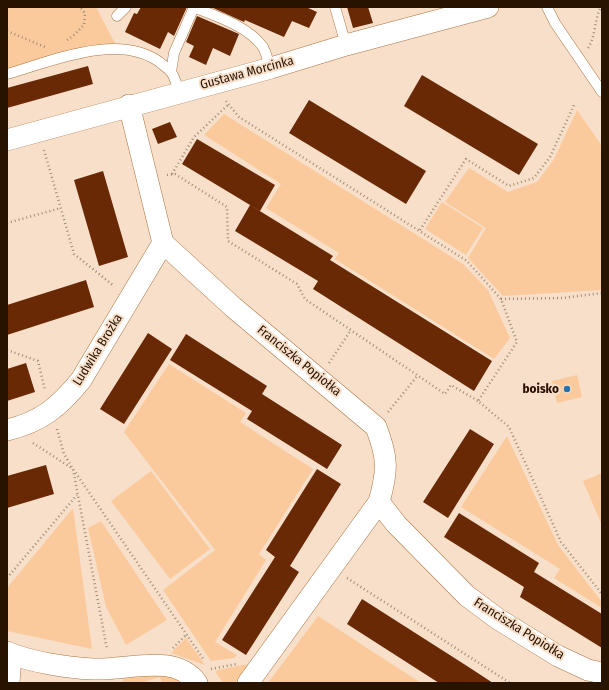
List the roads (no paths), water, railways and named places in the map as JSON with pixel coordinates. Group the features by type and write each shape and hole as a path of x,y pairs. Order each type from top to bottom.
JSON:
{"street":[{"name":"Gustawa Morcinka","path":"7,140 129,105 271,68 346,45 488,7"},
{"path":"129,105 163,243"},
{"name":"Ludwika Brożka","path":"15,428 51,412 66,399 81,380 163,243"},
{"name":"Franciszka Popiołka","path":"163,243 233,307 376,427 384,446 387,463 385,479 379,502 248,683"},
{"name":"Franciszka Popiołka","path":"379,502 396,524 467,596 498,619 558,656 588,670 602,673"},
{"path":"9,683 9,653 108,676 168,665 205,678"}],"lane":[{"path":"117,16 126,7"},
{"path":"171,72 174,53 193,7 224,19 255,39 263,48 271,68"},
{"path":"335,7 346,45"},
{"path":"547,7 555,23 602,92"},
{"path":"7,74 86,52 118,49 136,50 152,57 171,72 179,92"}],"place":[{"name":"boisko","path":"567,389"}]}
